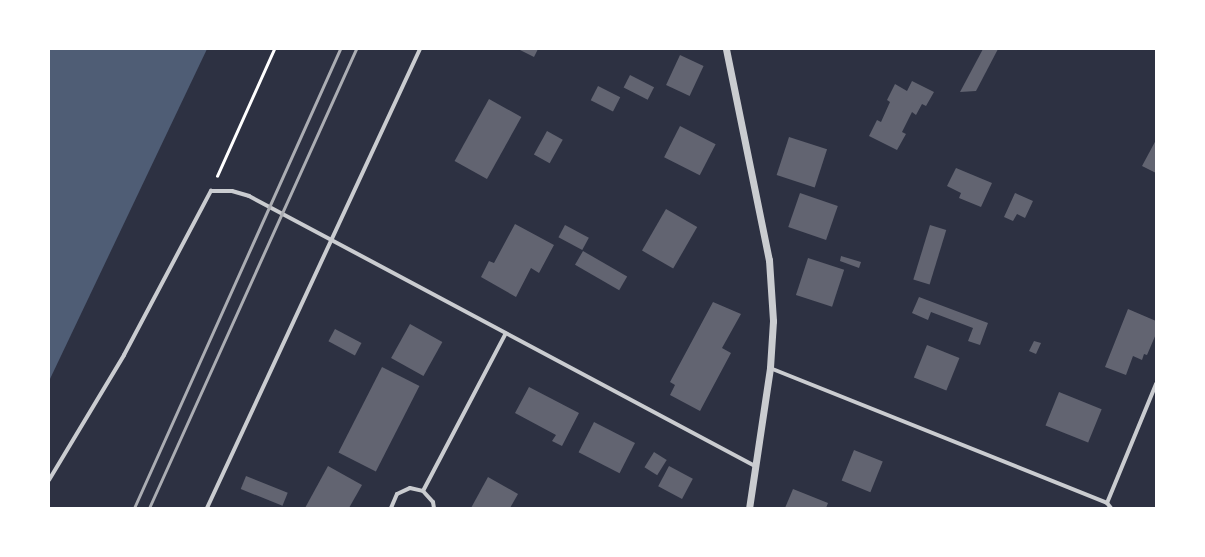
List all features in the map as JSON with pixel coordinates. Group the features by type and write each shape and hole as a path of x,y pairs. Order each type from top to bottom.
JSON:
{"street":[{"path":"207,508 333,240 420,49"},
{"path":"726,49 769,260 773,320 770,368 748,508"},
{"path":"49,480 124,355 210,191 232,191 250,196 755,466"},
{"path":"423,491 506,333"},
{"path":"770,368 1108,503 1111,508"},
{"path":"1108,503 1156,384"},
{"path":"391,508 397,494 410,488 423,491 433,502 434,508"}],"path":[{"path":"210,191 274,49"}],"water":[{"path":"49,49 207,49 49,381"}],"building":[{"path":"518,49 538,49 534,57"},
{"path":"983,49 998,49 976,91 960,92"},
{"path":"680,55 704,66 690,96 666,85"},
{"path":"630,75 654,87 648,100 624,87"},
{"path":"912,81 934,92 926,106 922,104 916,115 912,112 902,132 906,134 897,150 869,136 877,120 881,122 890,102 887,100 895,84 907,91"},
{"path":"598,86 620,97 613,112 591,100"},
{"path":"489,99 521,117 487,179 455,161"},
{"path":"680,126 716,144 700,175 664,157"},
{"path":"547,131 563,140 550,163 534,155"},
{"path":"789,137 827,149 815,187 777,175"},
{"path":"1156,140 1156,173 1142,166"},
{"path":"956,168 992,183 981,207 959,198 961,193 947,186"},
{"path":"800,193 838,206 826,240 788,227"},
{"path":"1015,193 1033,201 1025,218 1017,214 1013,221 1004,217"},
{"path":"666,209 697,227 673,269 642,251"},
{"path":"515,224 554,245 539,273 531,268 516,297 481,277 489,261 494,263"},
{"path":"565,225 589,238 582,250 558,237"},
{"path":"930,225 946,230 930,284 913,280"},
{"path":"583,251 627,276 619,290 575,265"},
{"path":"841,256 861,262 859,268 840,261"},
{"path":"808,258 844,270 832,307 796,295"},
{"path":"919,297 988,323 980,345 968,341 973,328 931,312 928,320 912,313"},
{"path":"713,302 741,314 722,348 731,353 700,411 670,395 675,385 670,382"},
{"path":"1128,309 1156,321 1156,334 1147,355 1144,354 1142,360 1133,356 1126,375 1105,367"},
{"path":"410,324 442,342 423,376 391,358"},
{"path":"335,329 361,343 355,355 328,341"},
{"path":"1034,341 1041,343 1036,354 1029,351"},
{"path":"927,345 959,358 946,391 914,377"},
{"path":"382,367 419,386 376,472 338,453"},
{"path":"529,387 579,413 562,446 552,441 556,435 515,413"},
{"path":"1059,392 1102,409 1088,443 1046,425"},
{"path":"594,422 635,443 620,473 579,452"},
{"path":"854,450 883,462 870,492 842,481"},
{"path":"654,452 667,460 657,475 644,467"},
{"path":"328,466 362,485 349,508 305,508"},
{"path":"669,466 693,479 682,499 658,486"},
{"path":"246,476 288,493 282,506 241,489"},
{"path":"488,477 518,494 510,508 471,508"},
{"path":"793,489 828,503 826,508 785,508"}],"railway":[{"path":"134,508 340,49"},
{"path":"149,508 356,49"}]}
